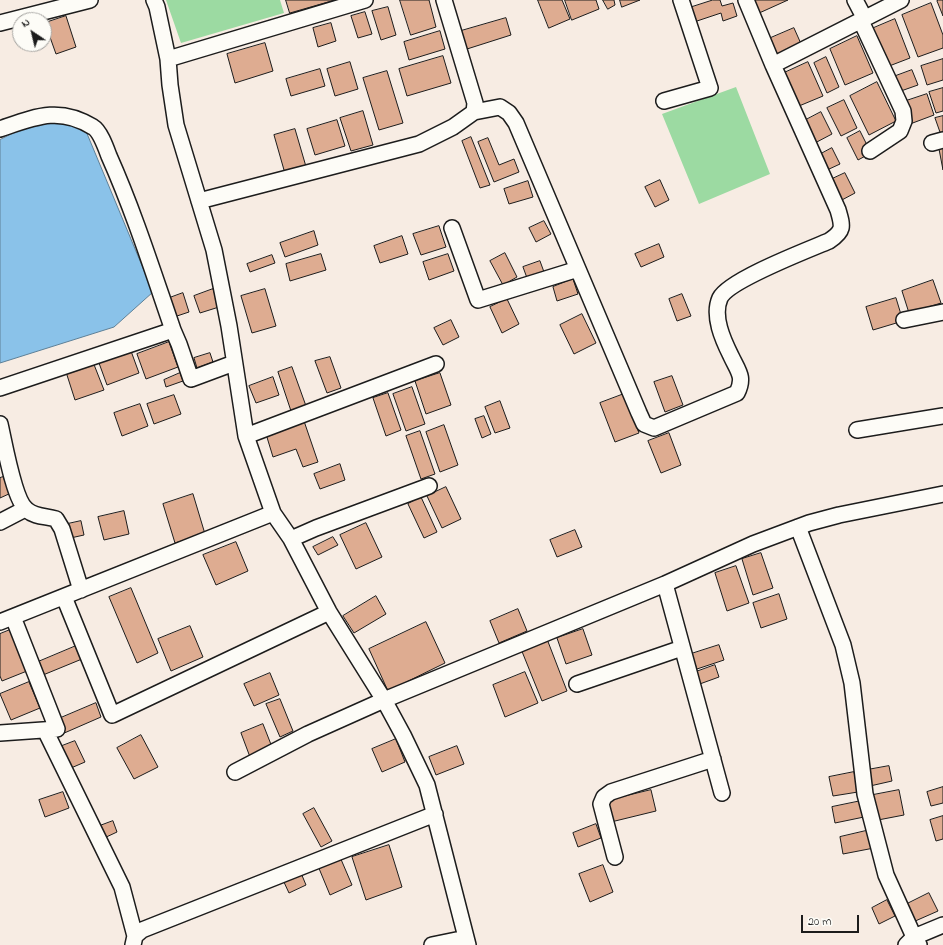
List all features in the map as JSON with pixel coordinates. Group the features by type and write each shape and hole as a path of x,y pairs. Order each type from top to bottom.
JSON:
{"street":[{"path":"0,24 90,0"},
{"path":"154,0 157,7 168,58 170,85 176,125 214,250 246,436 273,512 291,539 329,612 384,700 427,785 467,941 432,945"},
{"path":"168,58 365,0"},
{"path":"444,0 475,103 474,112"},
{"path":"664,101 710,88 681,0"},
{"path":"199,201 419,144 453,127 474,112 500,107 509,113 516,123 644,424 654,428 736,393 741,385 740,374 726,346 718,323 717,308 721,296 731,287 757,272 829,241 842,230 842,222 838,210 773,65 746,0"},
{"path":"855,0 904,111 904,121 900,131 870,151"},
{"path":"773,65 901,0"},
{"path":"0,129 39,116 60,114 80,120 95,128 104,143 122,183 173,330 180,344 191,379 234,363"},
{"path":"452,228 478,300 578,269"},
{"path":"904,320 943,312"},
{"path":"0,388 173,330"},
{"path":"246,436 436,364"},
{"path":"857,430 943,416"},
{"path":"0,424 19,497 25,509 36,515 56,519 62,528 81,590"},
{"path":"291,539 316,528 429,486"},
{"path":"235,772 308,734 384,700 665,584 753,544 798,527 839,515 943,494"},
{"path":"0,522 25,509"},
{"path":"0,733 57,729 6,620 273,512"},
{"path":"798,527 843,645 852,683 865,794 886,875 913,942 943,925"},
{"path":"665,584 722,793"},
{"path":"64,597 112,715 329,612"},
{"path":"578,684 682,648"},
{"path":"45,730 122,887 134,941"},
{"path":"615,857 601,804 604,797 611,792 713,759"},
{"path":"134,941 142,930 435,814"}],"green space":[{"path":"166,0 280,0 284,13 181,43"},
{"path":"736,87 770,174 699,204 662,114"}],"water":[{"path":"38,121 83,124 153,292 114,327 0,363 0,140"}],"building":[{"path":"286,0 335,0 290,13"},
{"path":"400,0 429,0 436,27 411,35"},
{"path":"538,0 562,0 570,19 549,28"},
{"path":"565,0 596,0 599,9 572,20"},
{"path":"603,0 614,0 615,5 608,9"},
{"path":"620,0 640,0 622,7"},
{"path":"713,0 720,0 722,6 733,3 737,16 723,21 721,13 694,22 689,8"},
{"path":"751,0 788,0 757,14"},
{"path":"943,0 943,16 937,1"},
{"path":"931,3 943,35 943,48 918,57 902,15"},
{"path":"388,7 396,35 381,40 372,11"},
{"path":"365,12 372,34 358,38 351,16"},
{"path":"66,16 76,47 56,54 52,43 52,21"},
{"path":"506,18 511,35 467,49 461,31"},
{"path":"895,19 910,58 884,68 869,30"},
{"path":"331,23 336,41 318,47 313,28"},
{"path":"794,28 802,46 774,58 766,40"},
{"path":"440,31 445,49 409,60 404,42"},
{"path":"857,36 873,73 845,85 830,49"},
{"path":"265,43 273,71 235,83 227,54"},
{"path":"443,56 451,83 407,96 399,69"},
{"path":"826,57 839,87 827,93 814,63"},
{"path":"943,59 943,80 927,85 921,66"},
{"path":"350,62 358,89 335,96 327,69"},
{"path":"808,62 823,96 799,106 784,73"},
{"path":"320,69 325,86 291,96 286,79"},
{"path":"912,70 918,85 898,92 893,77"},
{"path":"387,71 403,123 379,130 363,78"},
{"path":"877,82 896,121 869,135 850,96"},
{"path":"943,88 943,111 936,113 929,92"},
{"path":"927,94 934,115 910,124 903,102"},
{"path":"844,100 857,128 841,136 827,108"},
{"path":"363,111 373,145 351,151 340,118"},
{"path":"821,112 832,134 813,144 802,122"},
{"path":"943,116 943,134 941,135 935,118"},
{"path":"337,120 345,146 315,155 307,129"},
{"path":"295,129 307,170 286,177 274,135"},
{"path":"860,131 871,153 858,160 847,138"},
{"path":"471,137 490,185 480,188 462,141"},
{"path":"488,138 499,165 514,159 519,172 494,182 478,142"},
{"path":"832,148 840,164 827,170 819,155"},
{"path":"943,148 943,170 939,149"},
{"path":"845,173 855,193 840,201 830,180"},
{"path":"660,180 669,200 655,207 645,187"},
{"path":"528,181 533,197 509,204 504,189"},
{"path":"544,221 551,234 536,242 529,228"},
{"path":"439,226 446,247 421,255 413,234"},
{"path":"314,231 318,245 285,257 280,243"},
{"path":"402,236 408,254 380,263 374,246"},
{"path":"659,244 664,257 641,267 635,254"},
{"path":"505,253 517,277 503,285 490,261"},
{"path":"321,254 326,270 290,281 286,264"},
{"path":"448,254 454,271 429,280 423,262"},
{"path":"272,255 275,263 250,272 247,264"},
{"path":"540,261 544,272 527,278 523,267"},
{"path":"573,279 578,294 557,301 553,287"},
{"path":"933,280 941,303 909,313 902,291"},
{"path":"213,289 219,307 200,313 194,296"},
{"path":"265,289 276,326 252,333 241,296"},
{"path":"183,293 189,312 171,318 164,300"},
{"path":"682,294 691,316 677,321 669,299"},
{"path":"896,298 903,321 873,330 866,307"},
{"path":"507,299 519,324 502,333 490,307"},
{"path":"582,314 596,343 574,354 560,325"},
{"path":"451,320 459,337 443,345 434,328"},
{"path":"169,342 178,367 146,379 137,354"},
{"path":"131,351 139,373 107,385 99,363"},
{"path":"210,353 213,362 197,368 194,358"},
{"path":"330,357 341,388 327,393 315,361"},
{"path":"93,362 104,390 75,400 66,372"},
{"path":"292,367 306,406 291,411 278,372"},
{"path":"180,373 183,381 166,387 164,380"},
{"path":"440,373 451,405 426,414 415,381"},
{"path":"672,376 683,405 665,412 654,382"},
{"path":"273,377 279,395 256,403 249,386"},
{"path":"412,387 425,424 406,431 393,394"},
{"path":"388,393 401,430 386,436 373,398"},
{"path":"624,394 639,433 615,442 600,403"},
{"path":"174,395 181,414 154,424 147,404"},
{"path":"500,401 510,428 495,433 485,407"},
{"path":"140,404 148,426 122,436 114,413"},
{"path":"484,416 491,434 482,438 475,419"},
{"path":"304,421 318,462 303,467 296,449 273,457 266,434"},
{"path":"444,425 458,465 440,472 426,432"},
{"path":"420,431 435,474 421,479 406,436"},
{"path":"669,433 681,465 661,473 648,441"},
{"path":"340,464 345,480 320,489 314,474"},
{"path":"3,477 11,493 0,498 0,478"},
{"path":"446,487 461,519 442,528 427,496"},
{"path":"193,494 205,534 175,543 163,504"},
{"path":"421,497 437,532 424,538 408,504"},
{"path":"124,511 129,534 104,540 98,517"},
{"path":"81,521 84,535 66,539 63,525"},
{"path":"366,523 382,557 356,569 340,535"},
{"path":"575,530 582,547 557,557 550,540"},
{"path":"333,537 338,545 318,555 313,547"},
{"path":"236,542 248,571 216,585 203,555"},
{"path":"761,553 773,588 753,595 742,559"},
{"path":"736,566 749,603 727,611 715,573"},
{"path":"131,588 158,653 137,663 109,597"},
{"path":"779,594 787,619 761,628 753,603"},
{"path":"376,596 386,614 354,633 343,616"},
{"path":"518,609 527,631 499,643 490,621"},
{"path":"426,622 445,663 388,691 369,649"},
{"path":"190,626 203,657 171,671 158,639"},
{"path":"583,629 592,655 566,664 557,638"},
{"path":"10,630 27,671 2,681 0,676 0,634"},
{"path":"547,639 567,691 542,701 521,649"},
{"path":"719,645 724,660 697,669 691,654"},
{"path":"76,646 82,659 43,675 38,662"},
{"path":"715,665 719,677 697,685 693,673"},
{"path":"525,672 538,703 505,717 493,685"},
{"path":"270,673 279,695 254,706 244,684"},
{"path":"29,682 40,708 11,720 0,694"},
{"path":"280,699 293,731 280,737 266,704"},
{"path":"96,703 101,717 62,734 56,720"},
{"path":"263,724 272,747 250,757 241,733"},
{"path":"141,735 158,767 134,779 117,748"},
{"path":"396,739 405,762 382,772 372,749"},
{"path":"75,741 85,762 71,768 62,746"},
{"path":"457,746 464,764 436,775 429,757"},
{"path":"889,766 892,781 870,786 867,770"},
{"path":"854,772 858,792 833,796 829,777"},
{"path":"943,787 943,803 931,806 927,792"},
{"path":"651,790 656,811 611,822 606,801"},
{"path":"899,790 904,815 878,820 873,795"},
{"path":"63,792 69,808 45,817 39,800"},
{"path":"861,801 864,817 835,823 832,807"},
{"path":"314,808 332,841 321,847 303,814"},
{"path":"943,816 943,839 936,841 930,820"},
{"path":"113,821 117,832 102,839 97,827"},
{"path":"596,824 601,838 578,847 573,833"},
{"path":"870,830 874,848 843,854 840,837"},
{"path":"389,845 402,887 366,900 352,857"},
{"path":"340,857 352,885 330,895 318,866"},
{"path":"603,865 613,892 590,902 579,874"},
{"path":"301,873 306,885 289,893 283,880"},
{"path":"929,893 938,911 913,922 905,905"},
{"path":"887,900 895,916 879,924 872,908"}]}
